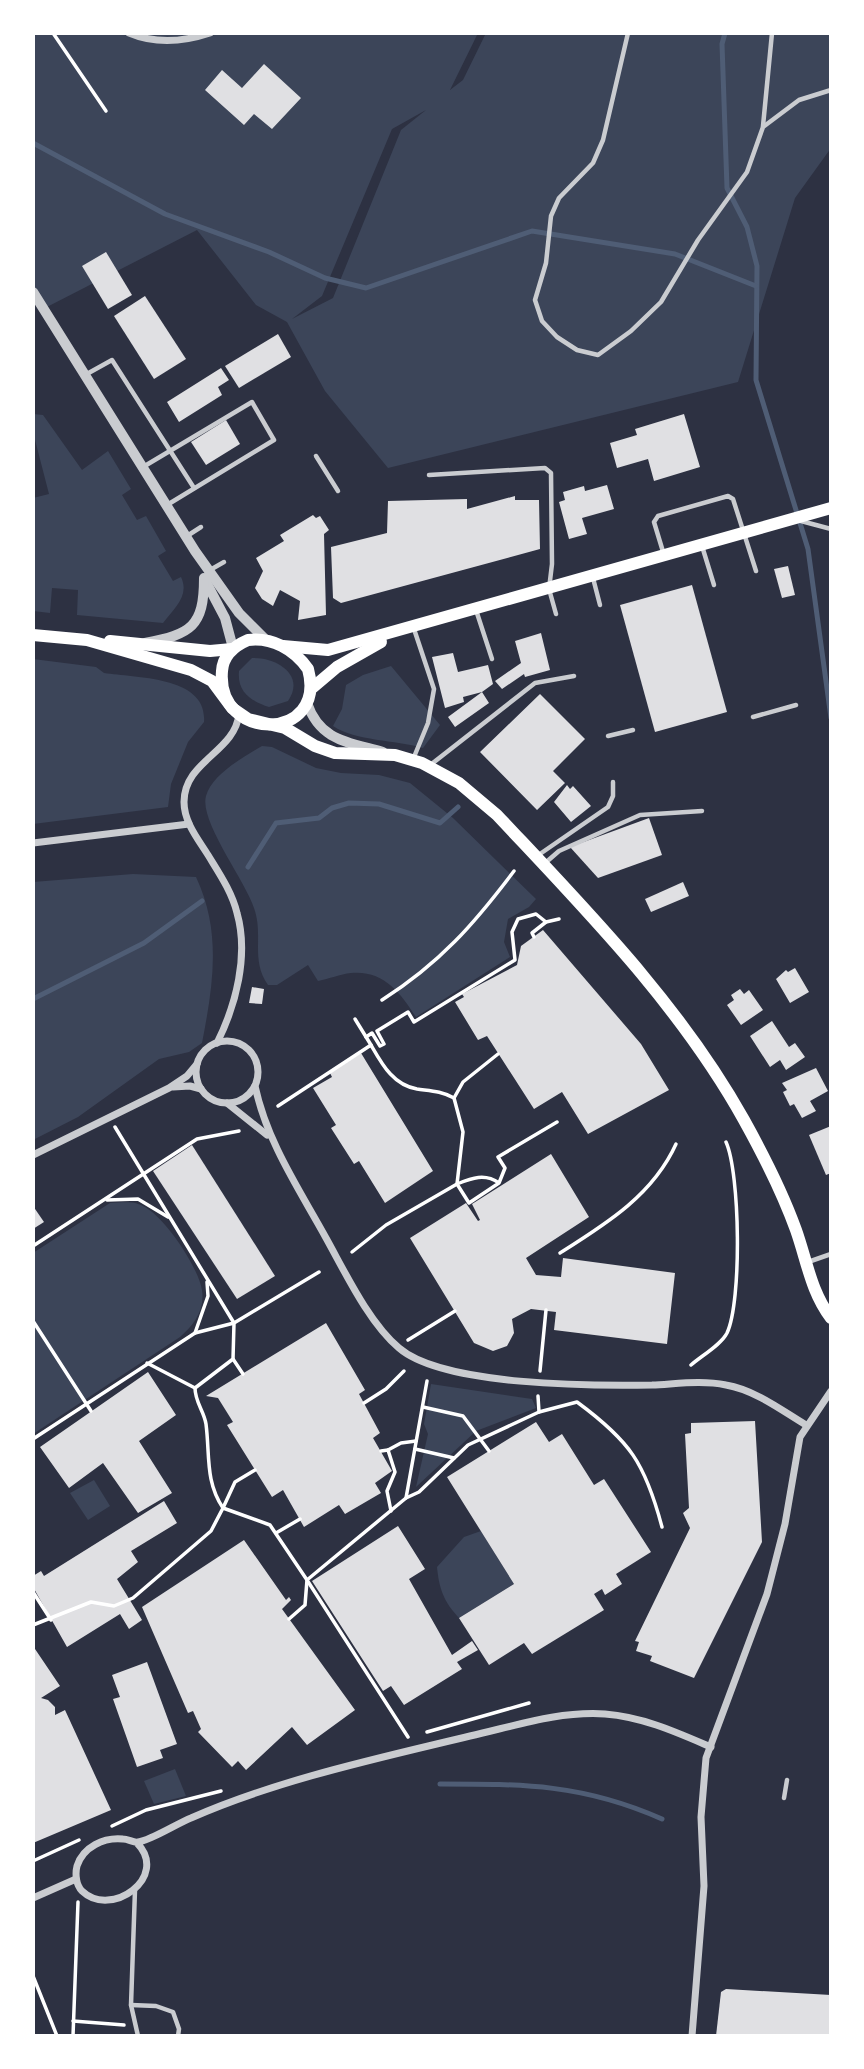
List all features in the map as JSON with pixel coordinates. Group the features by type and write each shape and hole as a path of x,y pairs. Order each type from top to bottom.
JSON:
{"main road":[{"path":"33,635 210,651 233,648 248,640 266,640 283,646 328,650 409,630 779,523 813,518 831,508"},
{"path":"87,640 191,670 212,681 239,714 257,723 273,726 295,717 306,703 311,689 356,654 409,630"},
{"path":"283,646 303,663 311,689"},
{"path":"224,696 222,669 233,648"},
{"path":"658,993 724,1087"}],"street":[{"path":"129,33 145,40 173,41 210,33"},
{"path":"33,292 195,551 225,618 233,648"},
{"path":"207,574 239,613 266,640"},
{"path":"138,644 186,632 197,624 207,574"},
{"path":"306,703 315,723 324,732 429,766 478,798 540,860 658,993"},
{"path":"33,1155 169,1088 187,1076 203,1053 217,1043 233,1008 241,937 237,913 229,891 189,824 184,803 192,773 230,735 239,714"},
{"path":"273,726 290,730 315,746 335,753 395,755"},
{"path":"33,843 189,824"},
{"path":"217,1043 237,1043 252,1053 258,1069 255,1086 272,1140 338,1260 382,1331 411,1357 443,1368 539,1382 587,1385 727,1385 761,1398 806,1425"},
{"path":"197,1063 196,1076 209,1097 226,1103 272,1140"},
{"path":"226,1103 243,1099 255,1086"},
{"path":"724,1087 781,1190 806,1263 829,1316"},
{"path":"169,1088 201,1088"},
{"path":"692,2036 704,1886 702,1799 706,1758 767,1594 785,1524 800,1437 831,1391"},
{"path":"138,1843 147,1856 148,1869 135,1889 107,1899 96,1899 80,1889 76,1879 78,1863 89,1848 116,1839 138,1843 219,1807 417,1749 534,1720 585,1714 653,1723 711,1747"},
{"path":"33,1898 76,1879"}],"lane":[{"path":"628,33 603,140 593,163 559,198 551,216 546,262 535,300 542,321 577,350 598,355 631,331 661,302 698,240 747,172 763,127 772,33"},
{"path":"763,127 799,100 831,90"},
{"path":"85,375 112,360 194,488"},
{"path":"143,467 252,402 274,440 166,505"},
{"path":"316,456 338,491"},
{"path":"429,475 545,468 551,473 552,564 549,589 556,614"},
{"path":"664,556 654,522 658,516 728,496 733,499 756,571"},
{"path":"813,518 831,529"},
{"path":"186,536 201,527"},
{"path":"702,545 714,585"},
{"path":"207,574 224,562"},
{"path":"592,577 600,605"},
{"path":"476,610 492,659"},
{"path":"409,630 434,689 428,723 413,761"},
{"path":"429,766 535,683 574,676"},
{"path":"753,717 796,705"},
{"path":"608,736 633,730"},
{"path":"540,860 608,807 613,796 613,782"},
{"path":"540,860 640,815 702,811"},
{"path":"806,1263 831,1254"},
{"path":"783,1798 787,1780"},
{"path":"135,1889 131,2005 133,2025 138,2036"},
{"path":"131,2005 156,2006 173,2012 179,2029 177,2036"}],"path":[{"path":"53,33 106,111"},
{"path":"382,1000 417,978 452,948 514,871"},
{"path":"366,1037 372,1033 380,1046 384,1044 377,1031 384,1026 408,1012 414,1022 514,960 512,932 518,919 536,914 546,922"},
{"path":"534,936 531,933 546,922 559,919"},
{"path":"355,1018 384,1068 405,1086 443,1092 454,1098"},
{"path":"278,1106 371,1045"},
{"path":"498,1054 463,1082 454,1098 463,1132 457,1184 469,1203 499,1183 505,1168 498,1157 557,1122"},
{"path":"109,1116 234,1323 233,1359 243,1374"},
{"path":"33,1246 197,1139 239,1132"},
{"path":"691,1365 727,1335 735,1303 738,1254 734,1159 726,1142"},
{"path":"561,1253 621,1214 666,1165 676,1144"},
{"path":"352,1252 386,1225 457,1184 474,1177 492,1178 499,1183"},
{"path":"102,1201 138,1199 169,1218"},
{"path":"33,1439 195,1333 234,1323 319,1272"},
{"path":"195,1333 208,1296 207,1282"},
{"path":"540,1371 547,1310"},
{"path":"408,1339 454,1311"},
{"path":"33,1321 91,1411"},
{"path":"195,1388 233,1359"},
{"path":"147,1363 195,1388"},
{"path":"364,1403 386,1389 404,1371"},
{"path":"406,1498 427,1381"},
{"path":"195,1388 195,1399 206,1421 208,1471 213,1494 223,1508 270,1525 390,1713 417,1749"},
{"path":"538,1396 539,1412"},
{"path":"289,1619 305,1605 307,1580 406,1498 419,1492 454,1458 480,1438 539,1412 578,1402 610,1426 642,1467 662,1527"},
{"path":"422,1407 463,1416 489,1451"},
{"path":"381,1451 401,1443 417,1441"},
{"path":"415,1449 454,1458"},
{"path":"388,1450 395,1472 387,1491 391,1511"},
{"path":"33,1625 91,1602 114,1606 134,1598 211,1531 235,1482 255,1470"},
{"path":"276,1533 300,1519"},
{"path":"33,1591 51,1620"},
{"path":"73,2036 75,1919 80,1889"},
{"path":"33,1976 57,2036"},
{"path":"74,2021 133,2025"}],"shaded area":[{"path":"33,33 478,33 450,90 463,80 486,33 831,33 831,148 795,198 738,382 388,468 325,391 287,322 256,305 197,230 43,309 33,292","holes":["426,110 401,130 333,298 292,319 322,296 392,129"]},
{"path":"33,414 43,415 82,470 108,451 131,489 122,495 137,520 146,516 166,551 158,556 173,581 181,577 184,590 182,596 163,623 77,615 78,590 52,588 50,613 33,611 33,498 49,494 33,432"},
{"path":"252,658 261,658 286,669 293,683 293,692 288,701 269,707 246,695 240,685 239,671"},
{"path":"33,659 96,667 104,673 168,682 195,696 202,707 204,722 188,742 171,784 168,807 33,824"},
{"path":"391,666 440,725 423,748 353,735 333,726 342,709 346,685 363,675"},
{"path":"262,746 272,747 316,768 341,773 379,775 410,783 453,818 536,899 529,907 508,919 504,942 510,957 416,1017 397,991 372,975 351,973 318,981 308,965 277,985 268,985 258,957 258,928 254,908 216,835 206,807 206,796 215,780"},
{"path":"133,874 196,877 209,918 213,959 202,1043 189,1052 159,1059 78,1117 33,1140 33,882"},
{"path":"110,1203 138,1204 147,1208 167,1228 194,1267 202,1290 200,1310 194,1322 180,1337 33,1434 33,1253"},
{"path":"431,1384 532,1399 536,1408 476,1431 416,1487 428,1434 424,1424"},
{"path":"94,1480 110,1506 88,1520 70,1493"},
{"path":"481,1531 514,1584 459,1618 443,1595 437,1567 464,1537"},
{"path":"175,1769 186,1796 154,1804 144,1781"}],"building":[{"path":"264,64 301,98 272,129 254,114 244,125 205,90 222,70 242,88"},
{"path":"106,252 132,295 108,309 82,266"},
{"path":"145,296 186,359 154,379 114,316"},
{"path":"278,334 291,357 239,388 225,366"},
{"path":"221,368 229,380 218,387 222,395 179,422 167,402"},
{"path":"684,414 700,467 654,481 648,459 617,468 610,443 637,435 635,429"},
{"path":"226,420 240,444 206,465 191,442"},
{"path":"607,485 614,509 582,518 587,534 569,539 559,502 565,500 563,492 584,486 585,491"},
{"path":"515,496 515,500 539,500 540,549 341,603 333,598 331,547 387,533 388,501 467,499 467,509"},
{"path":"313,515 316,518 320,516 329,530 324,534 326,615 298,620 300,601 280,590 273,606 262,599 255,588 263,571 256,558 284,541 280,535"},
{"path":"788,566 795,595 782,598 774,569"},
{"path":"692,585 727,712 655,732 620,605"},
{"path":"541,633 550,670 525,677 524,674 502,689 495,681 521,663 515,641"},
{"path":"453,653 458,672 488,665 493,684 482,692 463,697 464,702 445,708 432,657"},
{"path":"482,692 489,703 455,727 448,717"},
{"path":"540,694 585,739 553,771 565,783 537,810 480,752"},
{"path":"567,785 570,789 573,786 591,806 571,822 554,802"},
{"path":"649,818 662,855 598,878 570,847"},
{"path":"683,882 689,896 651,912 645,899"},
{"path":"543,930 641,1044 669,1090 588,1134 562,1092 534,1109 487,1036 478,1040 455,1002 464,997 462,994 517,965 521,946"},
{"path":"795,968 809,992 790,1003 776,979 786,970 788,972"},
{"path":"252,987 264,989 262,1004 249,1003"},
{"path":"740,989 744,994 749,990 763,1010 741,1025 727,1005 734,1000 731,995"},
{"path":"772,1021 789,1047 795,1043 805,1057 786,1070 780,1060 770,1067 750,1036"},
{"path":"361,1053 433,1171 385,1203 359,1161 354,1164 331,1128 336,1125 313,1088 332,1077 330,1073"},
{"path":"816,1068 828,1091 810,1101 816,1111 802,1118 794,1104 790,1106 783,1092 787,1090 782,1083"},
{"path":"831,1126 831,1173 826,1175 809,1135"},
{"path":"192,1145 275,1276 237,1299 153,1171"},
{"path":"551,1154 589,1217 526,1258 536,1275 561,1277 563,1258 675,1273 667,1344 554,1330 556,1312 531,1309 512,1319 514,1333 507,1346 493,1351 474,1343 410,1238 466,1203 478,1221 480,1220 472,1204"},
{"path":"33,1206 44,1222 33,1229"},
{"path":"326,1323 365,1390 359,1394 380,1433 373,1438 392,1471 375,1483 381,1493 345,1514 339,1505 304,1527 283,1490 272,1497 227,1425 233,1422 218,1398 206,1396"},
{"path":"148,1372 176,1415 139,1441 172,1493 138,1513 103,1463 69,1488 40,1447"},
{"path":"755,1421 762,1542 694,1678 650,1661 652,1656 636,1651 639,1642 635,1641 690,1528 683,1513 689,1508 685,1434 691,1433 691,1423"},
{"path":"536,1422 549,1442 562,1434 594,1485 604,1479 651,1552 616,1574 622,1584 605,1595 602,1589 594,1594 604,1610 532,1654 524,1643 489,1665 459,1618 514,1584 447,1477"},
{"path":"164,1501 177,1523 131,1551 138,1562 117,1579 142,1620 129,1629 120,1614 67,1647 33,1587 33,1576 41,1571 44,1576"},
{"path":"398,1526 425,1569 409,1579 452,1655 472,1641 478,1650 457,1662 462,1669 404,1705 391,1686 383,1691 312,1581"},
{"path":"244,1540 286,1600 289,1597 291,1600 282,1609 355,1710 307,1745 292,1727 246,1770 238,1761 232,1767 198,1732 201,1729 193,1711 188,1713 142,1607"},
{"path":"33,1646 60,1686 41,1698 48,1700 55,1707 55,1715 65,1710 111,1810 33,1843"},
{"path":"147,1662 177,1744 160,1750 163,1758 137,1767 113,1699 120,1697 112,1675"},
{"path":"726,1989 831,1995 831,2036 716,2036 721,1992"}],"waterway":[{"path":"725,33 722,44 727,188 747,227 757,266 756,380 808,549 831,718"},
{"path":"33,143 165,214 269,252 325,278 366,288 532,231 675,254 756,286"},
{"path":"248,867 276,823 319,818 332,808 349,803 379,804 440,823 458,807"},
{"path":"33,999 144,943 202,901"},
{"path":"440,1784 553,1788 606,1799 662,1819"}]}
